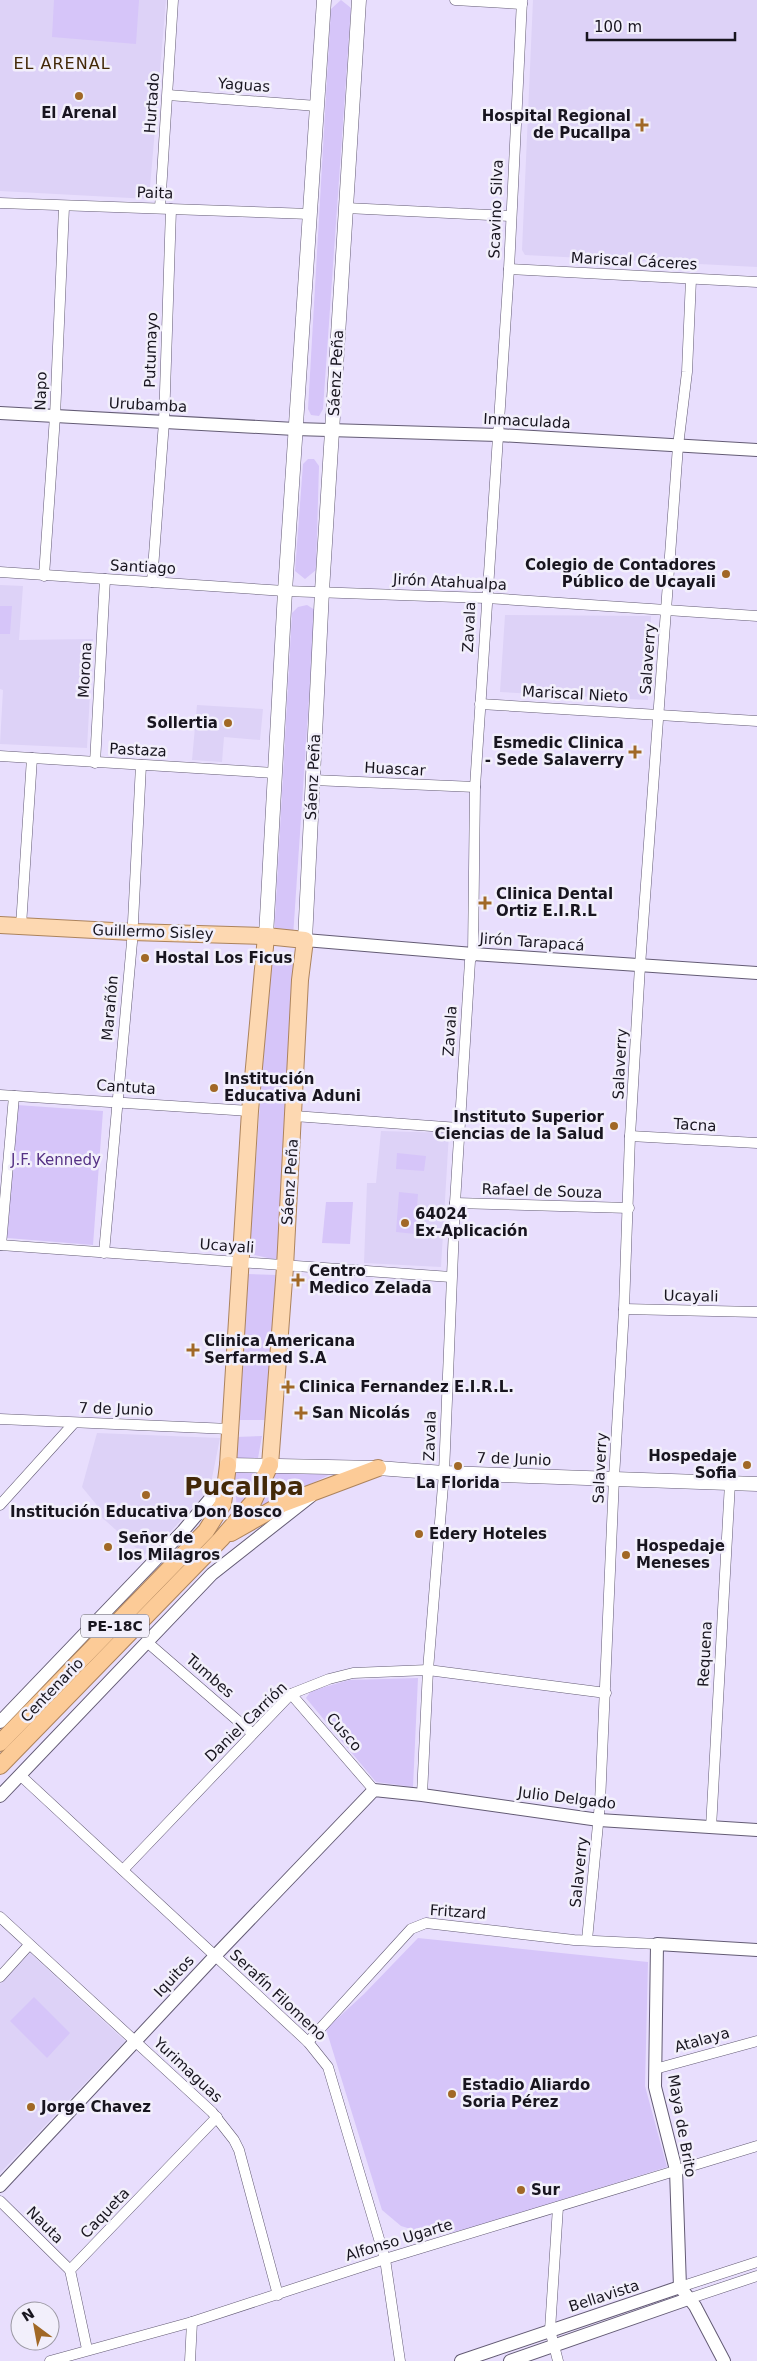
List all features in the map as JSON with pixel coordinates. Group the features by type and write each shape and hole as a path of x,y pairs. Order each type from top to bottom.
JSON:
{"highway":[{"name":"Sáenz Peña","path":"221,1539 253,1502 270,1465"},
{"path":"221,1539 282,1504 378,1468"},
{"name":"Centenario","path":"0,1743 200,1538 223,1504 227,1472"},
{"name":"Centenario","path":"2,1760 221,1539"}],"main road":[{"path":"227,1472 250,1110 266,936 295,429 324,0"},
{"name":"Sáenz Peña","path":"270,1465 294,1116 300,980 305,940 322,591 359,0"},
{"name":"Guillermo Sisley","path":"0,925 132,932 266,936 305,940"},
{"name":"7 de Junio","path":"227,1472 270,1465 757,1484"}],"street":[{"name":"Hurtado","path":"166,209 168,94 173,0"},
{"path":"455,0 522,2"},
{"name":"Scavino Silva","path":"508,270 522,2"},
{"name":"Yaguas","path":"168,94 317,106"},
{"name":"Paita","path":"0,203 310,214"},
{"name":"Napo","path":"44,576 55,416 64,206"},
{"path":"346,208 510,216"},
{"name":"Putumayo","path":"152,582 164,422 166,209"},
{"name":"Mariscal Cáceres","path":"508,270 757,282"},
{"name":"Zavala","path":"422,1795 428,1670 444,1473 454,1203 472,954 475,788 508,270"},
{"name":"Salaverry","path":"587,1940 599,1820 606,1693 614,1478 640,966 678,446 686,372 691,279"},
{"name":"Urubamba","path":"0,413 295,429"},
{"name":"Inmaculada","path":"295,429 498,435 757,450"},
{"name":"Santiago","path":"0,572 285,591 322,591"},
{"name":"Morona","path":"95,763 105,580"},
{"name":"Jirón Atahualpa","path":"322,591 486,598 666,612 757,616"},
{"name":"Mariscal Nieto","path":"480,704 757,721"},
{"name":"Pastaza","path":"0,756 275,773"},
{"path":"21,926 32,758"},
{"name":"Marañón","path":"104,1253 132,932 141,765"},
{"name":"Huascar","path":"313,780 475,788"},
{"name":"Jirón Tarapacá","path":"305,940 472,954 757,973"},
{"name":"Cantuta","path":"0,1095 250,1110"},
{"path":"1,1245 14,1096"},
{"path":"294,1116 459,1128"},
{"name":"Tacna","path":"630,1136 757,1143"},
{"name":"Rafael de Souza","path":"454,1203 629,1208"},
{"name":"Ucayali","path":"1,1245 241,1262 284,1267 452,1277"},
{"name":"Ucayali","path":"624,1309 757,1312"},
{"name":"7 de Junio","path":"0,1419 230,1429"},
{"path":"0,1505 74,1423"},
{"path":"0,1722 183,1532 227,1472"},
{"name":"Requena","path":"711,1828 730,1482"},
{"path":"0,1796 212,1574 319,1489"},
{"name":"Tumbes","path":"147,1642 252,1733"},
{"name":"Daniel Carrión","path":"123,1870 291,1694 329,1678 353,1673 428,1670 606,1693"},
{"name":"Cusco","path":"291,1694 374,1790"},
{"name":"Serafín Filomeno","path":"2,1760 308,2042 328,2067 385,2259 400,2361"},
{"name":"Julio Delgado","path":"374,1790 599,1820 757,1830"},
{"name":"Iquitos","path":"0,2186 134,2041 374,1790"},
{"name":"Yurimaguas","path":"0,1917 217,2117 239,2150 278,2295"},
{"name":"Fritzard","path":"308,2042 411,1929 426,1924 444,1924 587,1940 657,1944"},
{"path":"657,1944 757,1950"},
{"name":"Maya de Brito","path":"657,1944 655,2087 676,2170 680,2287"},
{"path":"0,1977 30,1945"},
{"name":"Atalaya","path":"655,2069 757,2041"},
{"name":"Caqueta","path":"70,2270 217,2117"},
{"name":"Alfonso Ugarte","path":"50,2361 192,2322 385,2259 757,2146"},
{"name":"Nauta","path":"0,2201 70,2270"},
{"path":"558,2207 550,2330 558,2361"},
{"name":"Bellavista","path":"461,2361 757,2262"},
{"path":"70,2270 87,2350"},
{"name":"Bellavista","path":"510,2361 757,2276"},
{"path":"680,2287 695,2306 724,2361"},
{"path":"190,2361 192,2322"}],"shaded area":[{"name":"El Arenal","path":"0,0 166,0 149,199 0,191"},
{"name":"Hospital Regional de Pucallpa","path":"533,0 757,0 757,267 525,255 522,250"},
{"path":"0,585 23,586 19,640 93,639 87,748 0,744 3,690 0,689"},
{"path":"505,615 651,616 648,700 500,692"},
{"name":"Sollertia","path":"197,705 263,709 260,740 224,737 222,762 192,760"},
{"name":"64024 Ex-Aplicación","path":"381,1131 449,1133 441,1267 364,1263 367,1183 376,1183"},
{"name":"Institución Educativa Don Bosco","path":"97,1433 220,1438 210,1488 172,1530 144,1555 97,1513 100,1509 82,1487"},
{"name":"Jorge Chavez","path":"30,1953 125,2041 0,2173 0,1984"}],"green space":[{"path":"54,0 139,0 136,44 52,37"},
{"path":"341,0 351,8 323,409 319,416 311,415 308,409 331,9"},
{"path":"308,459 314,459 319,466 316,570 305,579 295,571 303,464"},
{"path":"307,605 315,610 293,937 274,937 292,613 298,607"},
{"path":"0,606 12,606 10,634 0,634"},
{"path":"271,954 294,955 278,1260 249,1254"},
{"name":"J.F. Kennedy","path":"17,1105 103,1111 93,1245 7,1238"},
{"path":"397,1153 426,1156 424,1171 396,1169"},
{"path":"399,1192 418,1194 415,1234 396,1232"},
{"path":"326,1202 353,1202 350,1244 322,1243"},
{"path":"247,1274 277,1275 267,1420 238,1420"},
{"path":"262,1436 258,1458 234,1459 236,1437"},
{"path":"262,1470 237,1512 234,1471"},
{"path":"271,1472 329,1475 256,1511"},
{"path":"418,1678 413,1787 376,1782 306,1698 311,1691 349,1680"},
{"name":"Estadio Aliardo Soria Pérez","path":"418,1938 648,1962 645,2086 667,2167 482,2225 449,2233 414,2230 401,2226 382,2210 326,2029 364,1994"},
{"path":"34,1997 70,2033 47,2058 10,2021"}],"place":[{"name":"El Arenal","path":"79,96"},
{"name":"Hospital Regional de Pucallpa","path":"642,125"},
{"name":"Colegio de Contadores Público de Ucayali","path":"726,574"},
{"name":"Sollertia","path":"228,723"},
{"name":"Esmedic Clinica - Sede Salaverry","path":"635,752"},
{"name":"Clinica Dental Ortiz E.I.R.L","path":"485,903"},
{"name":"Hostal Los Ficus","path":"145,958"},
{"name":"Institución Educativa Aduni","path":"214,1088"},
{"name":"Instituto Superior Ciencias de la Salud","path":"614,1126"},
{"name":"64024 Ex-Aplicación","path":"405,1223"},
{"name":"Centro Medico Zelada","path":"298,1280"},
{"name":"Clinica Americana Serfarmed S.A","path":"193,1350"},
{"name":"Clinica Fernandez E.I.R.L.","path":"288,1387"},
{"name":"San Nicolás","path":"301,1413"},
{"name":"Hospedaje Sofia","path":"747,1465"},
{"name":"La Florida","path":"458,1466"},
{"name":"Institución Educativa Don Bosco","path":"146,1495"},
{"name":"Edery Hoteles","path":"419,1534"},
{"name":"Señor de los Milagros","path":"108,1547"},
{"name":"Hospedaje Meneses","path":"626,1555"},
{"name":"Estadio Aliardo Soria Pérez","path":"452,2094"},
{"name":"Jorge Chavez","path":"31,2107"},
{"name":"Sur","path":"521,2190"}],"district":[{"name":"EL ARENAL","path":"62,63"},
{"name":"Pucallpa","path":"244,1486"}]}
